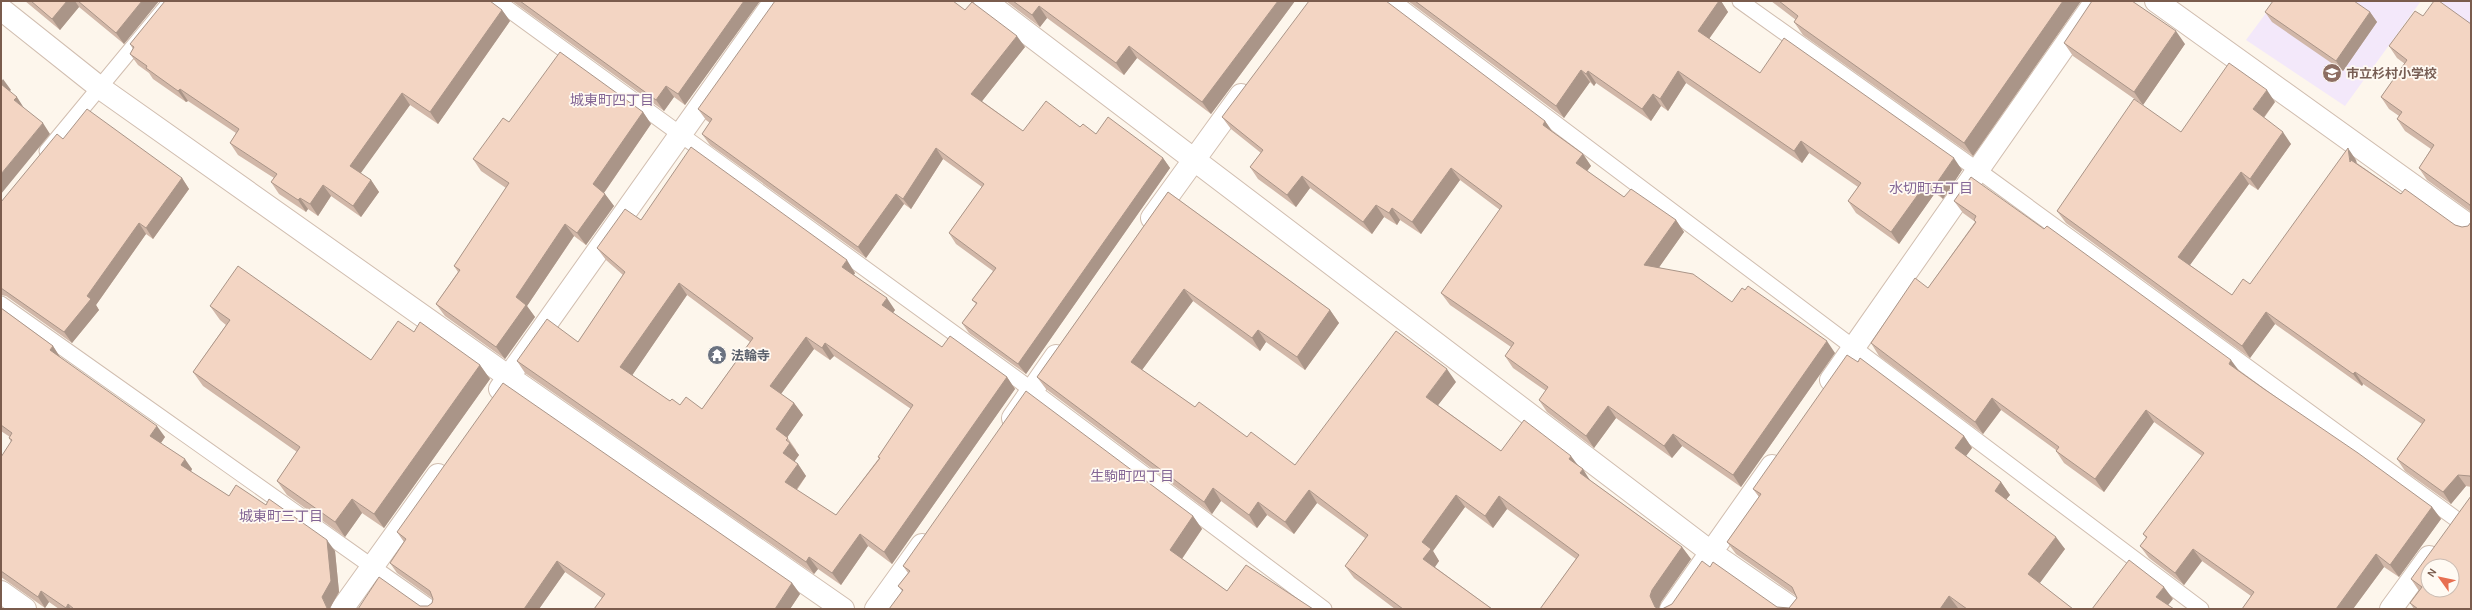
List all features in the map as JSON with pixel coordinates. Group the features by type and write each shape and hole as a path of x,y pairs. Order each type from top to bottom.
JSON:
{"street":[{"path":"486,408 775,1"},
{"path":"985,1 1192,160 1712,553 1793,609"},
{"path":"1818,399 1979,171 2096,1"},
{"path":"2156,1 2471,227"},
{"path":"1,9 99,87 509,377 843,609"},
{"path":"1139,237 1192,160 1254,77"},
{"path":"1000,436 1068,339"},
{"path":"1671,609 1712,553 1783,450"},
{"path":"342,609 449,459"},
{"path":"2391,609 2462,511"},
{"path":"876,609 936,525"},
{"path":"1,592 25,609"}],"lane":[{"path":"35,165 171,1"},
{"path":"497,1 681,133 1032,390 1324,609"},
{"path":"1393,1 2201,609"},
{"path":"1740,1 2462,511"},
{"path":"1,304 432,609"}],"shaded area":[{"name":"市立杉村小学校","path":"2275,1 2421,1 2345,106 2246,40"},
{"path":"2437,1 2471,1 2471,27"}],"building":[{"path":"31,1 67,1 52,19"},
{"path":"78,1 142,1 116,33"},
{"path":"165,1 490,1 502,10 430,112 402,93 350,166 371,180 353,206 323,185 310,204 300,198 298,200 271,182 277,174 230,143 239,129 180,89 178,91 146,68 147,66 130,54 134,47 130,44"},
{"path":"520,1 744,1 678,94 666,86 656,100"},
{"path":"775,1 953,1 965,10 972,2 1017,36 971,94 1023,131 1046,101 1080,127 1083,124 1096,134 1108,117 1163,158 1018,364 962,323 977,303 972,300 996,268 949,233 984,184 936,148 903,199 896,194 858,247 702,134 712,119 698,109"},
{"path":"1013,1 1278,1 1202,102 1129,46 1116,63 1039,6 1032,15"},
{"path":"1309,1 1386,1 1545,121 1543,125 1583,154 1576,163 1624,197 1631,189 1676,220 1644,265 1693,274 1732,302 1742,288 1745,290 1748,286 1827,341 1733,475 1673,434 1664,446 1608,406 1586,436 1539,400 1548,387 1505,356 1514,343 1441,293 1502,206 1451,168 1412,222 1392,208 1389,213 1376,205 1363,222 1302,176 1287,195 1250,167 1263,150 1222,117"},
{"path":"1415,1 1719,1 1698,31 1760,73 1784,38 1954,158 1934,187 1927,182 1891,232 1848,201 1861,183 1801,141 1794,151 1678,71 1660,99 1653,94 1642,109 1588,71 1586,74 1581,70 1556,106"},
{"path":"1779,1 2063,1 1964,143 1794,22 1798,16"},
{"path":"2092,1 2132,1 2176,31 2134,92 2064,43"},
{"path":"2273,1 2354,1 2370,12 2336,61 2265,12"},
{"path":"2434,1 2439,1 2471,24 2471,207 2419,168 2434,145 2397,119 2402,112 2381,97 2407,60 2389,46 2415,11 2423,16"},
{"path":"560,52 643,112 593,184 605,194 577,233 565,224 516,297 526,305 496,347 436,304 460,270 454,266 509,183 473,159 503,118 509,122"},
{"path":"2229,63 2267,90 2253,109 2283,132 2250,179 2241,172 2178,257 2232,295 2243,279 2250,284 2348,148 2350,162 2351,160 2401,194 2405,189 2455,225 2462,227 2468,226 2471,222 2471,479 2470,476 2458,475 2443,492 2397,459 2425,420 2355,372 2353,374 2266,312 2242,346 2057,211 2134,99 2181,132"},
{"path":"1,84 17,97 14,100 43,123 1,174"},
{"path":"87,109 182,178 146,228 139,223 87,296 91,299 64,332 1,288 1,202 57,134 63,139"},
{"path":"691,147 847,260 842,267 887,298 882,305 942,347 950,336 1007,377 884,552 860,534 832,573 809,557 806,562 517,361 547,319 578,342 625,272 597,248 625,209 641,220","holes":["679,283 753,338 702,409 686,397 680,405 672,399 670,401 620,367","806,337 822,348 825,343 913,405 878,457 880,458 836,515 785,482 798,464 783,453 790,443 786,440 788,438 776,429 794,403 770,386"]},
{"path":"1971,177 2044,229 2047,226 2231,360 2229,364 2358,453 2432,507 2390,565 2376,554 2336,609 2242,609 2254,592 2193,549 2175,573 2140,546 2147,537 2143,534 2204,453 2146,410 2095,479 2056,451 2059,447 1992,398 1975,422 1871,343 1915,278 1928,288 1976,222 1974,220 1976,216 1954,201"},
{"path":"1168,192 1330,310 1297,357 1258,330 1252,338 1184,289 1131,362 1195,407 1199,402 1247,437 1251,432 1295,465 1396,331 1447,369 1426,397 1501,451 1524,420 1571,456 1569,459 1583,469 1580,473 1682,547 1652,590 1650,596 1655,607 1661,609 1540,609 1579,555 1499,496 1485,516 1456,495 1422,542 1431,549 1423,559 1492,609 1403,609 1345,566 1368,535 1309,490 1285,522 1258,502 1249,515 1213,488 1204,502 1037,377"},
{"path":"238,266 371,360 398,321 414,332 420,322 480,365 374,514 352,499 335,522 277,481 300,447 193,372 230,320 210,306"},
{"path":"1,308 53,346 50,350 157,426 150,436 185,459 181,465 229,496 236,485 266,505 269,499 327,540 331,581 322,597 327,608 330,609 74,609 68,604 66,608 41,591 38,597 1,571 1,457 12,440 9,438 12,433 1,425"},
{"path":"1847,355 1858,362 1860,358 1964,436 1955,448 2001,482 1995,491 2056,537 2028,574 2073,609 1967,609 1949,596 1940,609 1662,609 1672,604 1702,561 1710,567 1713,562 1777,607 1789,608 1797,598 1792,587 1727,542 1761,494 1753,489"},
{"path":"503,383 792,583 775,609 594,609 605,594 557,561 524,609 358,609 379,577 420,606 428,606 432,603 433,599 430,591 390,563 406,539 397,532"},
{"path":"1026,391 1193,516 1170,550 1227,591 1246,565 1313,609 889,609 903,590 898,586 910,571 903,566"},
{"path":"2471,496 2471,609 2418,609 2410,603 2420,590 2420,598 2460,598 2460,558 2426,558"},
{"path":"2129,560 2164,587 2156,597 2174,609 2092,609"},
{"path":"2420,567 2420,586 2411,579"}],"place":[{"name":"市立杉村小学校","path":"2332,73"},
{"name":"法輪寺","path":"717,355"}],"district":[{"name":"城東町四丁目","path":"612,100"},
{"name":"水切町五丁目","path":"1931,188"},
{"name":"生駒町四丁目","path":"1132,476"},
{"name":"城東町三丁目","path":"281,516"}]}
